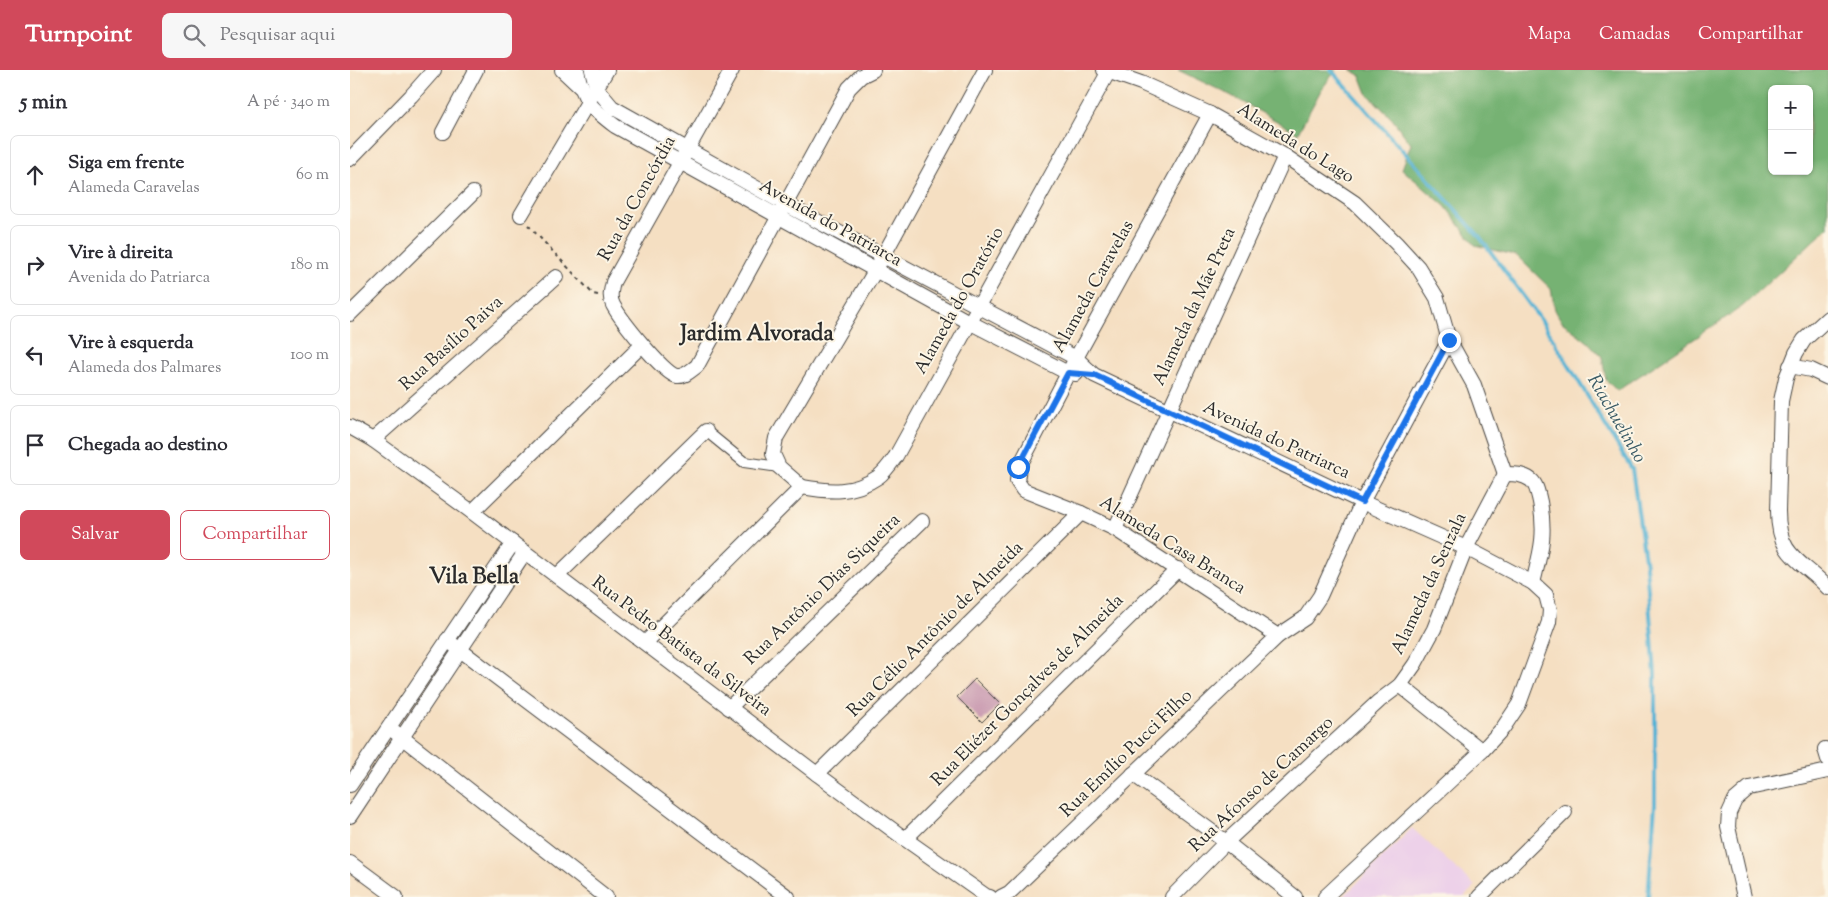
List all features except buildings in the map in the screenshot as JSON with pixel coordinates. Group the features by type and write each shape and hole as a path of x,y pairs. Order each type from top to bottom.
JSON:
{"street":[{"path":"350,159 434,70"},
{"path":"443,132 476,70"},
{"path":"562,70 580,87 594,80 607,70"},
{"name":"Avenida do Patriarca","path":"577,70 580,87 587,103 615,126 683,155 785,204 1076,358 1094,375 1362,502 1466,548 1533,583 1546,595 1550,610 1549,622 1518,704 1503,728 1482,751"},
{"name":"Rua da Concórdia","path":"610,295 613,282 732,70"},
{"path":"610,295 613,305 642,345 671,374 685,375 697,366 849,88 861,76 873,70"},
{"path":"646,642 802,487 779,467 773,454 776,438 875,270 985,70"},
{"name":"Alameda do Lago","path":"1106,71 1141,82 1210,114 1285,156 1354,203 1396,243 1418,267 1437,298 1449,340 1474,385 1505,474"},
{"name":"Alameda do Oratório","path":"802,487 826,492 853,490 879,476 896,456 1106,71"},
{"path":"521,215 587,103 594,80"},
{"name":"Avenida do Patriarca","path":"594,80 612,107 778,216 969,322 1068,373 1094,375"},
{"name":"Alameda Caravelas","path":"1017,481 1018,467 1210,114"},
{"name":"Alameda da Mãe Preta","path":"1115,529 1285,156"},
{"path":"350,314 473,193"},
{"name":"Rua Basílio Paiva","path":"373,440 556,277"},
{"path":"1828,318 1804,340 1790,366 1781,401 1778,511 1780,530 1786,547 1798,564 1828,588"},
{"name":"Rua Emílio Pucci Filho","path":"1001,897 1009,893 1278,636 1305,618 1320,596 1362,502 1449,340"},
{"path":"472,512 642,345"},
{"path":"1790,366 1811,370 1828,378"},
{"name":"Rua Pedro Batista da Silveira","path":"350,427 373,440 472,512 905,840 990,897"},
{"path":"557,576 706,431 744,462 779,467"},
{"path":"1505,474 1522,475 1533,482 1538,491 1544,524 1543,542 1533,583"},
{"name":"Alameda da Senzala","path":"1379,701 1400,685 1415,664 1434,629 1466,548 1505,474"},
{"name":"Alameda Casa Branca","path":"1017,481 1023,490 1115,529 1278,636"},
{"name":"Rua Célio Antônio de Almeida","path":"817,774 1081,513"},
{"name":"Rua Antônio Dias Siqueira","path":"729,708 922,521"},
{"path":"350,785 512,543"},
{"path":"350,816 525,552"},
{"name":"Rua Eliézer Gonçalves de Almeida","path":"905,840 1178,569"},
{"path":"447,640 788,897"},
{"path":"1325,897 1482,751 1400,685"},
{"name":"Rua Afonso de Camargo","path":"1172,897 1226,842 1379,701"},
{"path":"389,727 606,897"},
{"path":"1744,897 1728,827 1729,813 1735,800 1749,788 1828,771"},
{"path":"1133,774 1226,842 1295,897"},
{"path":"1479,897 1565,812"},
{"path":"350,863 396,897"}],"path":[{"path":"521,215 593,294 610,295"}],"shaded area":[{"path":"1412,828 1475,886 1464,897 1343,897"}],"green space":[{"path":"1178,70 1336,70 1321,90 1298,133 1230,95"},
{"path":"1351,70 1828,70 1828,227 1743,306 1617,391 1606,380 1602,357 1588,342 1562,322 1555,310 1551,289 1517,256 1475,245 1445,206 1402,169 1411,144 1393,120 1367,93 1360,75"}],"waterway":[{"name":"Riachuelinho","path":"1331,70 1479,236 1543,323 1632,469 1646,566 1655,674 1655,805 1648,897"}],"district":[{"name":"Jardim Alvorada","path":"757,335"},
{"name":"Vila Bella","path":"474,578"}],"route":[{"path":"1018,467 1068,373 1094,375 1362,502 1449,340"}]}
